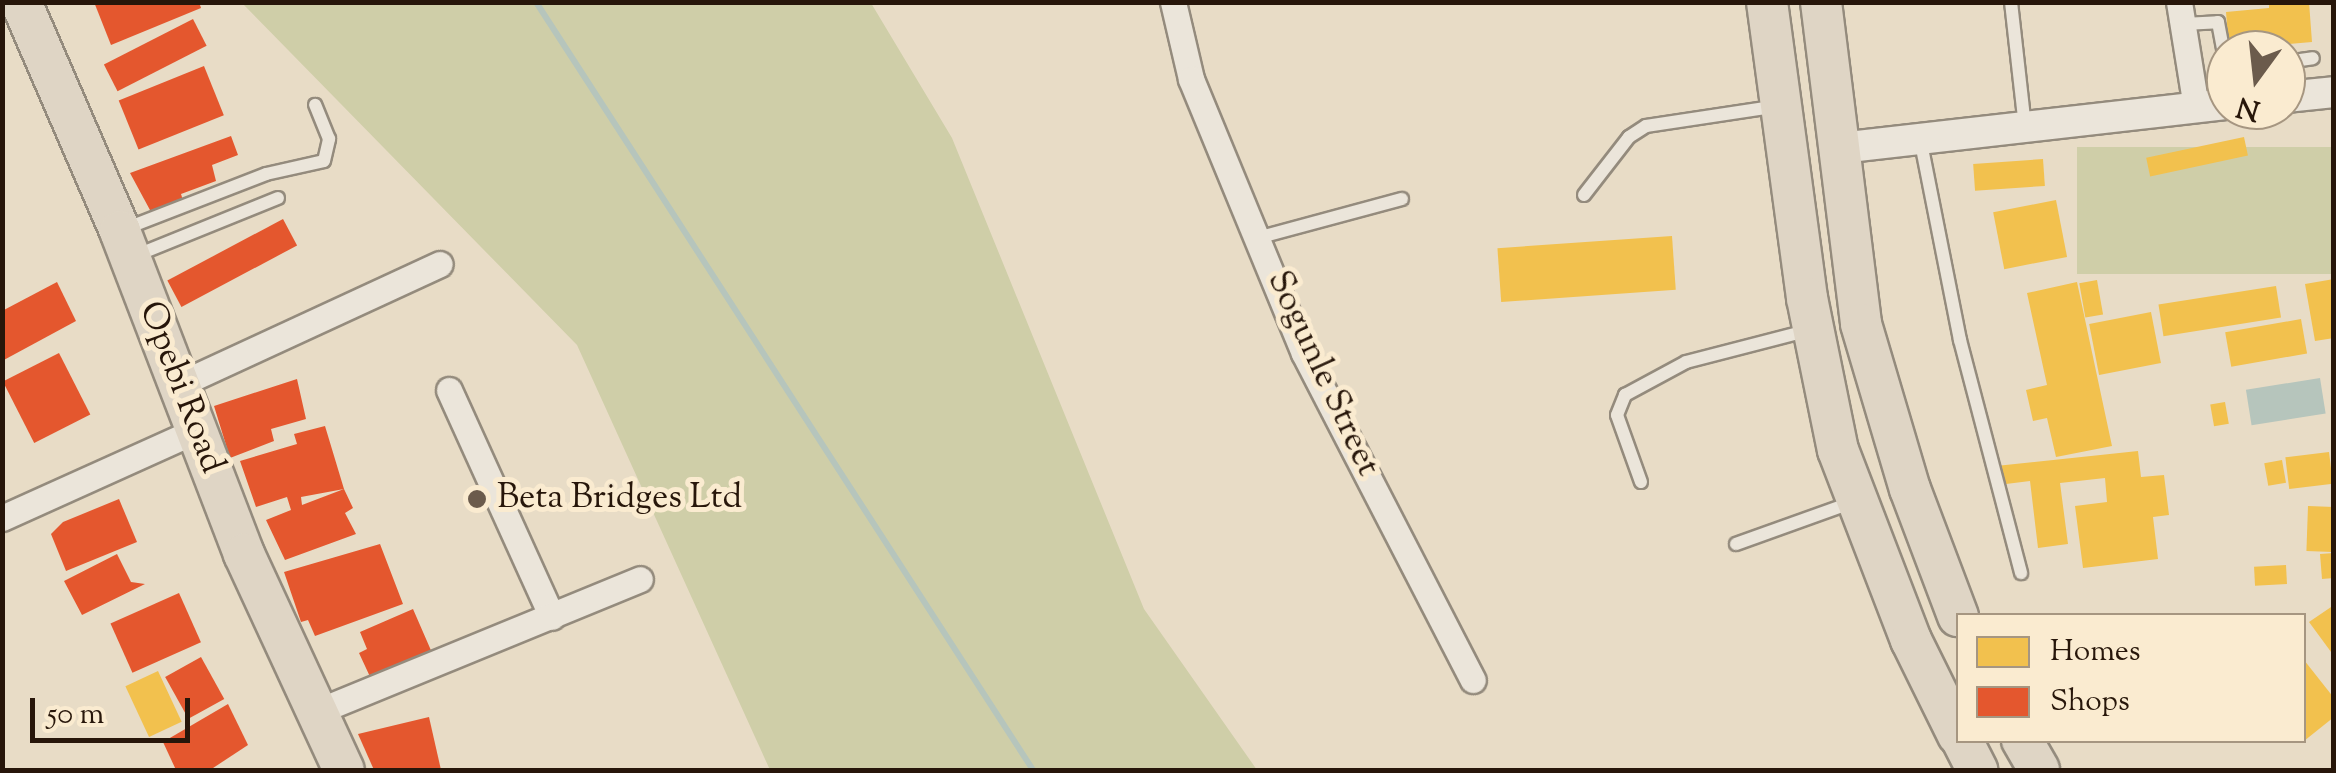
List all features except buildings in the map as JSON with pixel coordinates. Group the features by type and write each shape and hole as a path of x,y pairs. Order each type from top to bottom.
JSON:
{"main road":[{"name":"Opebi Road","path":"22,2 180,384 184,434 234,600 315,770"},
{"path":"1767,2 1812,329 1855,501 1911,640 1956,730"},
{"path":"1821,2 1860,324 1910,489 1957,613"},
{"name":"Opebi Road","path":"2,26 71,172 184,434 344,770"},
{"path":"1963,743 1977,770"},
{"path":"2024,743 2040,770"}],"street":[{"name":"Sogunle Street","path":"1173,2 1191,79 1261,237 1304,353 1473,680"},
{"path":"2181,13 2206,90"},
{"path":"2306,95 2334,92"},
{"path":"1840,148 2206,107"},
{"path":"180,384 440,264"},
{"path":"449,390 552,617"},
{"path":"2,518 184,434"},
{"path":"316,712 640,579"}],"lane":[{"path":"2011,2 2025,127"},
{"path":"2181,13 2218,22 2219,30"},
{"path":"2306,59 2313,58"},
{"path":"125,244 266,174 324,160 329,139 315,105"},
{"path":"1584,195 1629,137 1646,126 1780,106"},
{"path":"1920,138 1960,340 2021,573"},
{"path":"1782,188 1787,222"},
{"path":"125,244 278,198"},
{"path":"1261,237 1402,199"},
{"path":"1641,482 1617,416 1625,394 1686,362 1812,329"},
{"path":"1736,544 1855,501"}],"green space":[{"path":"242,3 871,3 952,138 1144,609 1257,770 770,770 577,345"},
{"path":"2077,147 2333,147 2333,274 2077,274"}],"shaded area":[{"path":"2320,378 2326,414 2252,425 2246,390"}],"waterway":[{"path":"536,2 1033,770"}],"place":[{"name":"Beta Bridges Ltd","path":"477,499"}]}
